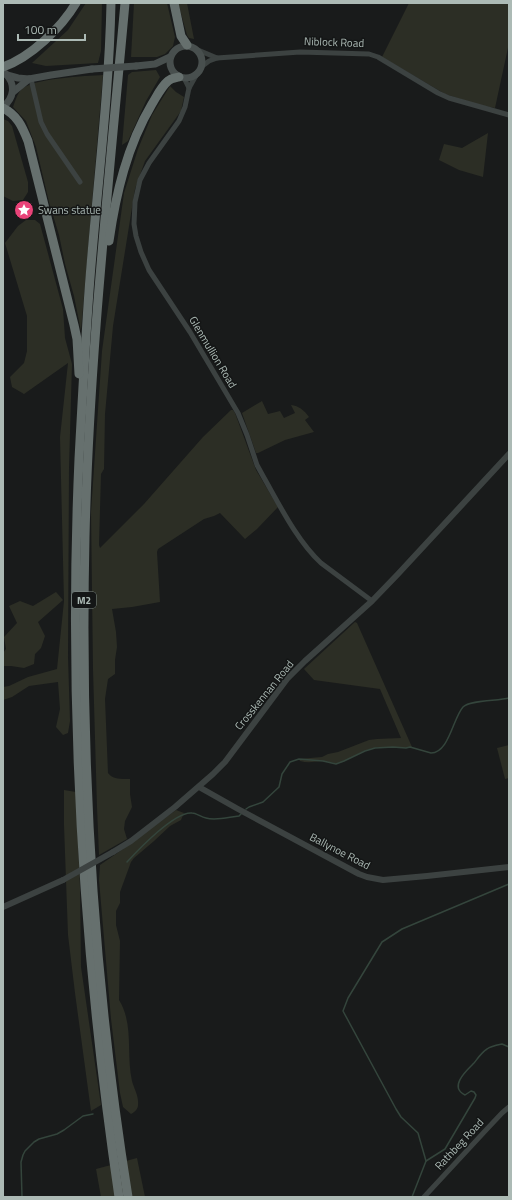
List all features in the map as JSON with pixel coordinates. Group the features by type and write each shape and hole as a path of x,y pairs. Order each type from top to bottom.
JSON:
{"highway":[{"path":"4,71 38,46 55,30 76,3"},
{"name":"M2","path":"111,3 107,91 89,291 79,461 76,565 77,723 84,884 95,1012 119,1197"},
{"name":"M2","path":"125,3 97,316 88,457 84,616 86,761 93,883 103,1005 112,1086 128,1197"},
{"path":"174,3 181,36 187,45"},
{"path":"97,316 104,279 113,213 118,187 126,162 148,110 162,87 169,80 182,77"},
{"path":"3,108 10,111 20,122 28,140 77,339 82,401"}],"main road":[{"path":"155,64 166,67 182,77 189,78 194,76 200,70 202,58 198,50 187,45 176,48 172,52 169,62 172,70"},
{"path":"4,71 18,78 30,79 92,69 155,64 170,57"},
{"path":"3,108 11,98 13,92 13,85 4,71"},
{"path":"13,92 30,79"}],"street":[{"name":"Niblock Road","path":"198,50 218,58"},
{"name":"Niblock Road","path":"200,70 209,61 218,58 300,52 369,54 378,57 449,98 509,115"},
{"name":"Glenmullion Road","path":"200,70 189,88 188,100 183,115 149,163 138,186 135,202 134,224 140,252 157,284 190,332 230,399 242,422 262,476 303,543 321,564 341,577 372,601"},
{"path":"182,77 189,88"},
{"path":"30,79 41,122 50,139 80,182"},
{"name":"Crosskennan Road","path":"3,908 63,880 131,841 199,786 225,762 287,679 372,601 509,454"},
{"name":"Ballynoe Road","path":"199,786 232,806 367,877 383,880 509,867"},
{"name":"Rathbeg Road","path":"424,1197 509,1107"}],"shaded area":[{"path":"86,3 102,3 101,51 98,63 46,66 32,63 68,30"},
{"path":"134,3 167,3 175,37 173,46 165,54 157,57 131,57"},
{"path":"178,3 187,3 194,39 189,38 187,35"},
{"path":"409,3 509,3 509,43 495,108 479,105 445,94 382,57"},
{"path":"156,70 160,77 146,101 128,141 122,145 128,75 132,72"},
{"path":"103,75 81,331 74,296 36,147 26,121 13,107 21,90 27,86 60,78"},
{"path":"170,86 184,97 181,111 145,161 135,189 113,326 105,414 104,469 101,474 99,545 100,548 144,504 203,437 231,410 235,413 256,470 278,507 245,539 220,513 204,519 158,549 160,602 112,609 117,647 115,674 108,679 105,699 108,773 115,778 130,779 132,807 125,821 124,829 127,839 99,855 93,669 91,512 102,351 124,193 138,149 152,115"},
{"path":"3,119 8,121 12,126 28,182 28,192 23,200 13,201 3,196"},
{"path":"488,133 483,177 459,170 439,160 444,144 462,148"},
{"path":"26,220 35,220 40,224 63,309 65,338 72,364 69,468 68,657 70,721 68,733 63,735 56,727 60,709 58,682 29,686 12,697 3,700 3,687 9,686 28,677 57,669 64,601 60,437 68,363 24,394 12,387 10,377 24,363 27,351 27,316 5,243 18,226"},
{"path":"262,401 268,414 280,411 284,418 295,413 291,405 299,407 309,417 305,420 314,432 285,440 256,453 242,413"},
{"path":"56,592 63,600 38,622 45,636 41,648 35,654 34,664 24,668 3,666 3,653 6,649 4,637 17,623 9,606 20,601 33,606"},
{"path":"355,622 357,623 412,747 374,748 340,763 300,761 299,759 322,757 369,740 401,738 380,689 314,680 304,669"},
{"path":"509,745 509,778 505,779 497,748"},
{"path":"64,790 76,792 80,888 81,967 101,1105 91,1111 68,935"},
{"path":"176,810 184,813 181,820 170,826 131,862 120,892 120,903 116,911 116,925 120,941 119,1000 127,1019 130,1071 138,1102 137,1109 131,1114 123,1107 120,1093 111,1019 99,880 100,865"},
{"path":"137,1158 145,1197 101,1197 96,1169"}],"waterway":[{"path":"246,809 263,802 279,787 282,774 290,762 299,759 323,761 336,764 375,748 410,747 431,753 442,747 450,734 459,712 463,707 472,703 509,698"},
{"path":"127,862 157,832 176,818 185,814 194,813 214,819 239,816 242,813"},
{"path":"426,1161 418,1133 401,1117 396,1109 343,1011 348,998 382,942 402,929 509,884"},
{"path":"412,1197 426,1161 445,1149 475,1098 476,1095 474,1092 471,1091 465,1095 460,1092 458,1088 460,1079 487,1049 492,1046 502,1044 509,1047"},
{"path":"22,1197 21,1162 25,1151 39,1139 57,1134 83,1116 93,1114"}],"place":[{"name":"Swans statue","path":"24,210"}]}
